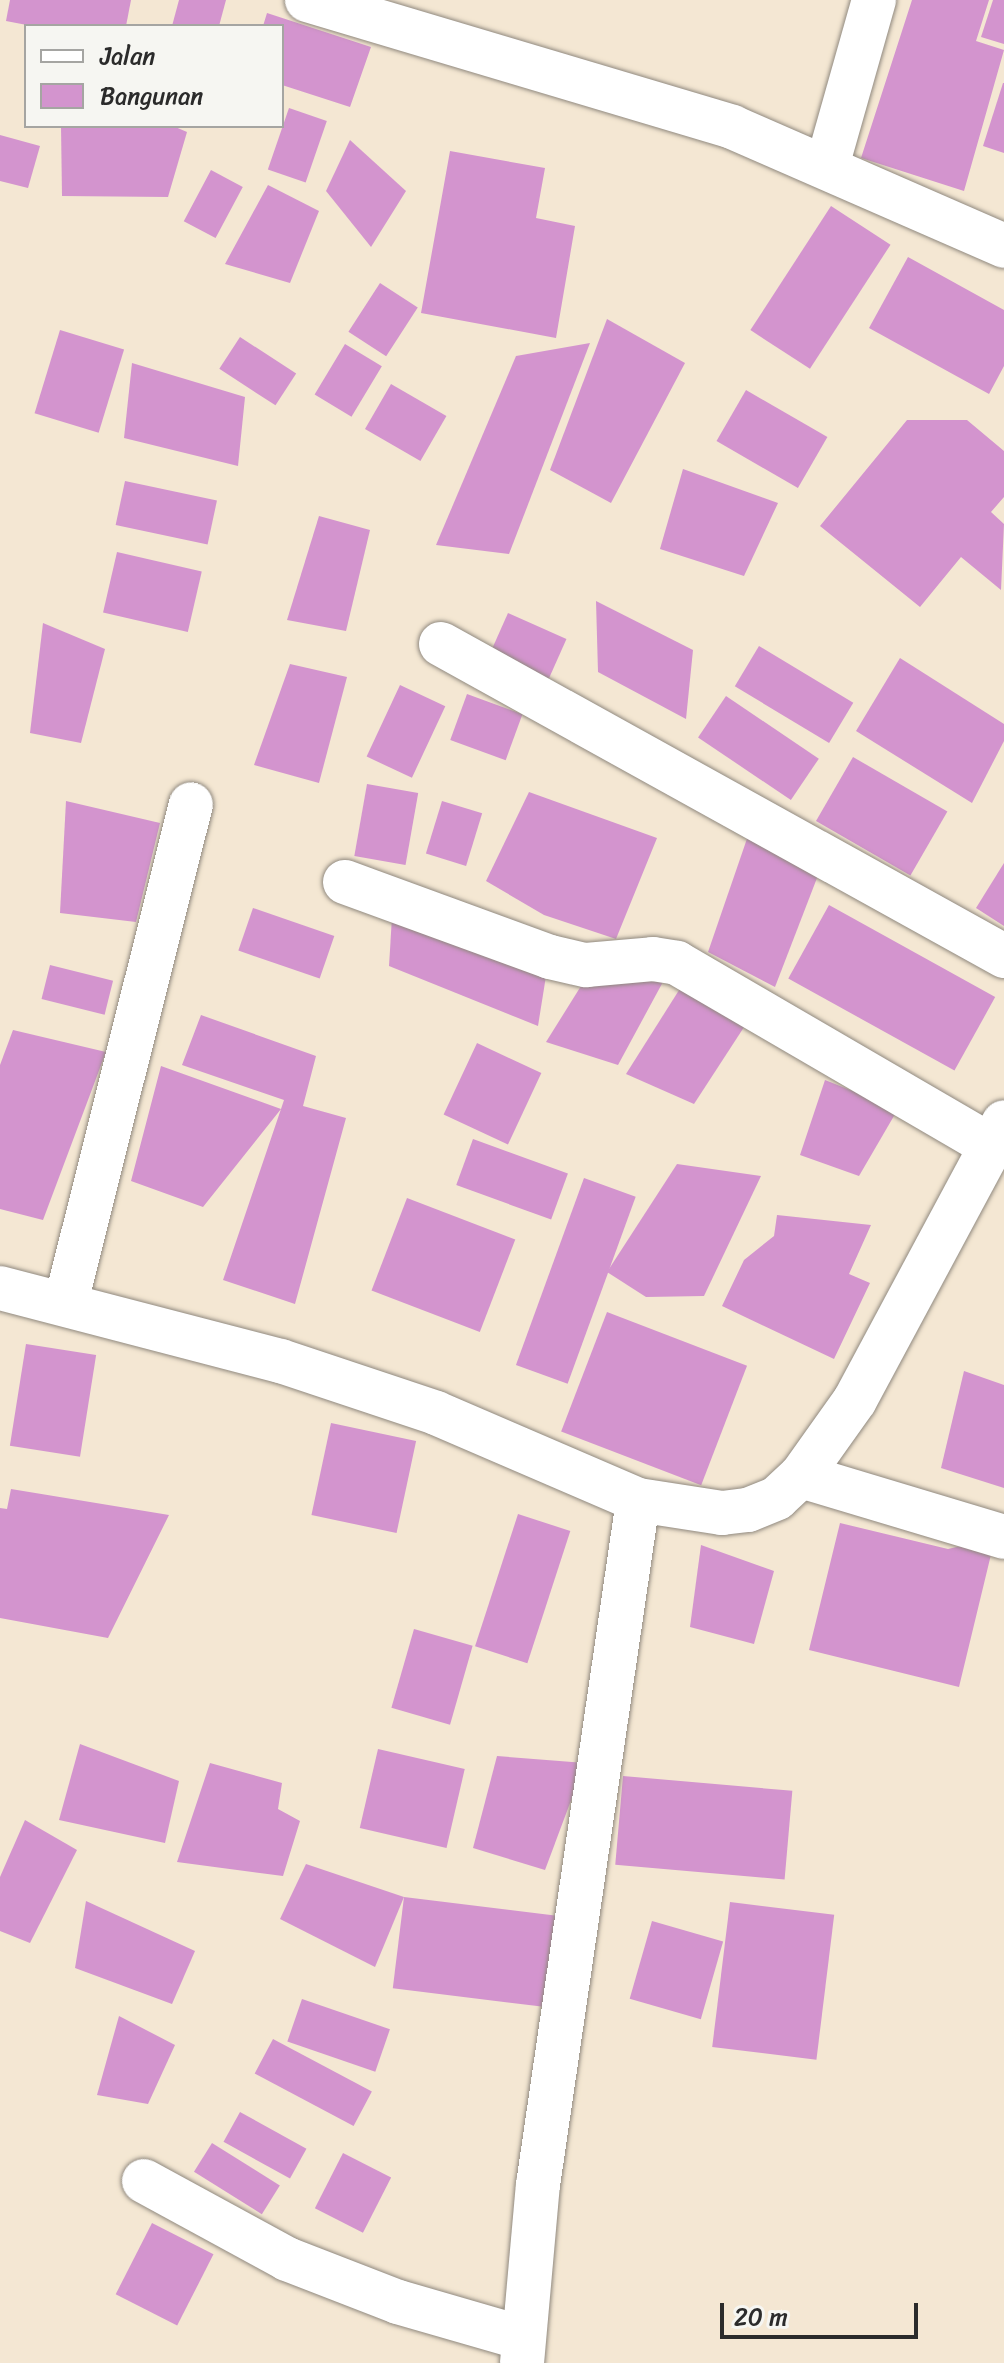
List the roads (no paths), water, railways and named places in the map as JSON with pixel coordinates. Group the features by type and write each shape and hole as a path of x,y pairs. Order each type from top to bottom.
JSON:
{"street":[{"path":"307,0 732,127 1004,246"},
{"path":"827,166 874,0"},
{"path":"441,644 1004,956"},
{"path":"66,1302 191,804"},
{"path":"0,1288 66,1302 281,1361 436,1413 638,1500 722,1513 748,1510 777,1498 801,1476 855,1400 998,1134 677,963 653,959 586,965 550,957 345,882"},
{"path":"801,1476 1004,1537"},
{"path":"144,2181 287,2259 523,2351 538,2185 638,1500"}]}
